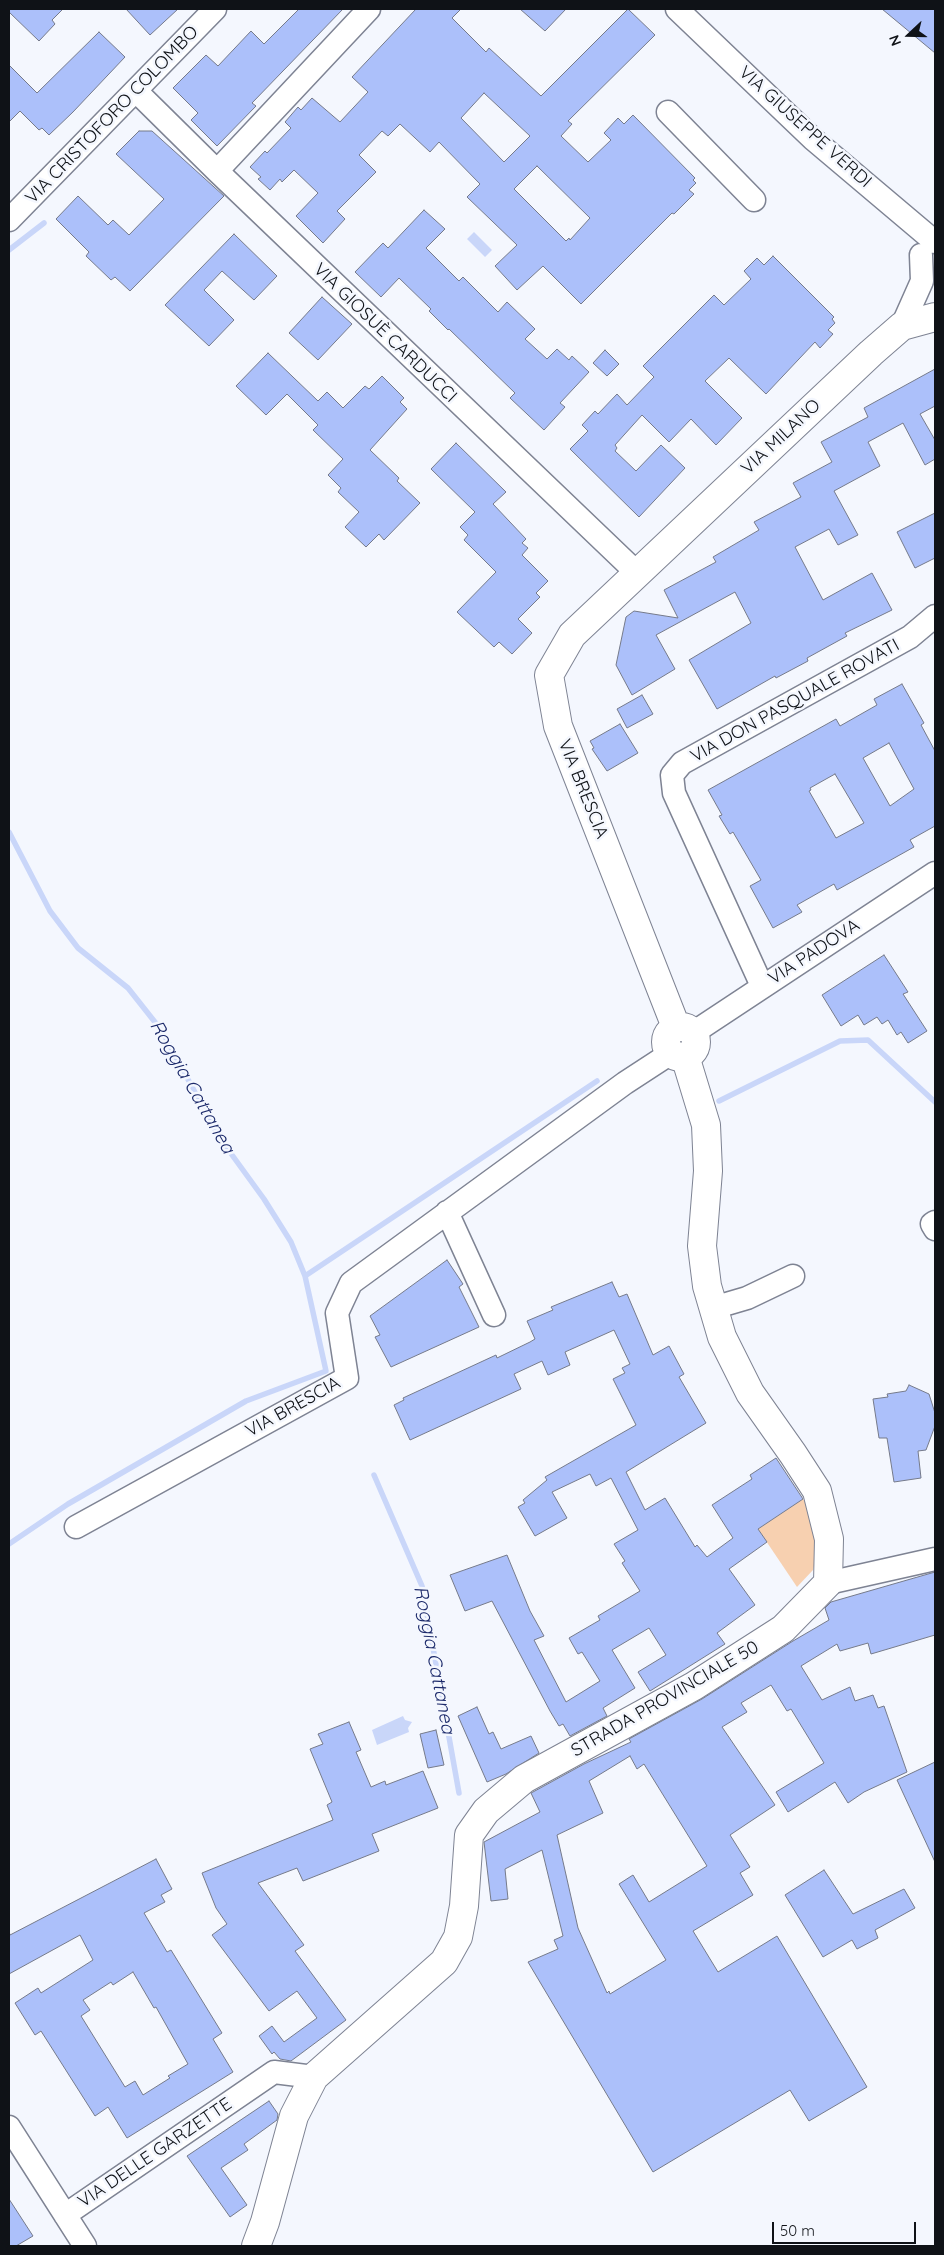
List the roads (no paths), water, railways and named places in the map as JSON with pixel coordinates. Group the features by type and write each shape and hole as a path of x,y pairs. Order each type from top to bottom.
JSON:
{"street":[{"name":"VIA CRISTOFORO COLOMBO","path":"12,209 136,91 215,9"},
{"path":"217,171 369,9"},
{"name":"VIA GIUSEPPE VERDI","path":"677,9 813,139 908,218 928,248"},
{"name":"VIA GIOSUÈ CARDUCCI","path":"136,91 636,572"},
{"path":"668,112 754,200"},
{"path":"928,248 935,286"},
{"path":"902,326 922,281 928,248"},
{"name":"VIA MILANO","path":"636,572 870,353 902,326 935,317"},
{"name":"VIA BRESCIA","path":"76,1527 347,1378 338,1313 350,1283 681,1042 558,726 549,675 572,635 636,572"},
{"name":"VIA DON PASQUALE ROVATI","path":"762,986 674,793 672,775 682,763 910,637 935,616"},
{"name":"VIA PADOVA","path":"681,1042 762,986 935,873"},
{"path":"681,1042 706,1125 708,1171 702,1246 706,1286 722,1337 750,1393 816,1491 829,1539 828,1583 935,1559"},
{"path":"447,1212 494,1315"},
{"path":"713,1308 747,1298 793,1276"},
{"name":"STRADA PROVINCIALE 50","path":"314,2077 444,1962 458,1938 464,1906 469,1836 486,1811 524,1779 694,1686 783,1629 828,1583"},
{"name":"VIA DELLE GARZETTE","path":"9,2127 65,2215 274,2072 314,2077"},
{"path":"256,2246 265,2222 294,2116 314,2077"},
{"path":"65,2215 85,2246"}],"water":[{"path":"474,232 492,250 485,257 467,239"},
{"path":"403,1716 405,1720 412,1722 408,1728 409,1732 377,1745 372,1730"}],"waterway":[{"name":"Roggia Cattanea","path":"9,250 44,223"},
{"name":"Roggia Cattanea","path":"9,832 50,911 78,948 128,988 162,1031 219,1137 264,1199 291,1242 305,1276 326,1371 246,1401 68,1504 9,1544"},
{"path":"719,1101 840,1041 868,1040 935,1102"},
{"path":"305,1276 597,1081"},
{"name":"Roggia Cattanea","path":"374,1475 422,1586 459,1793"}]}
